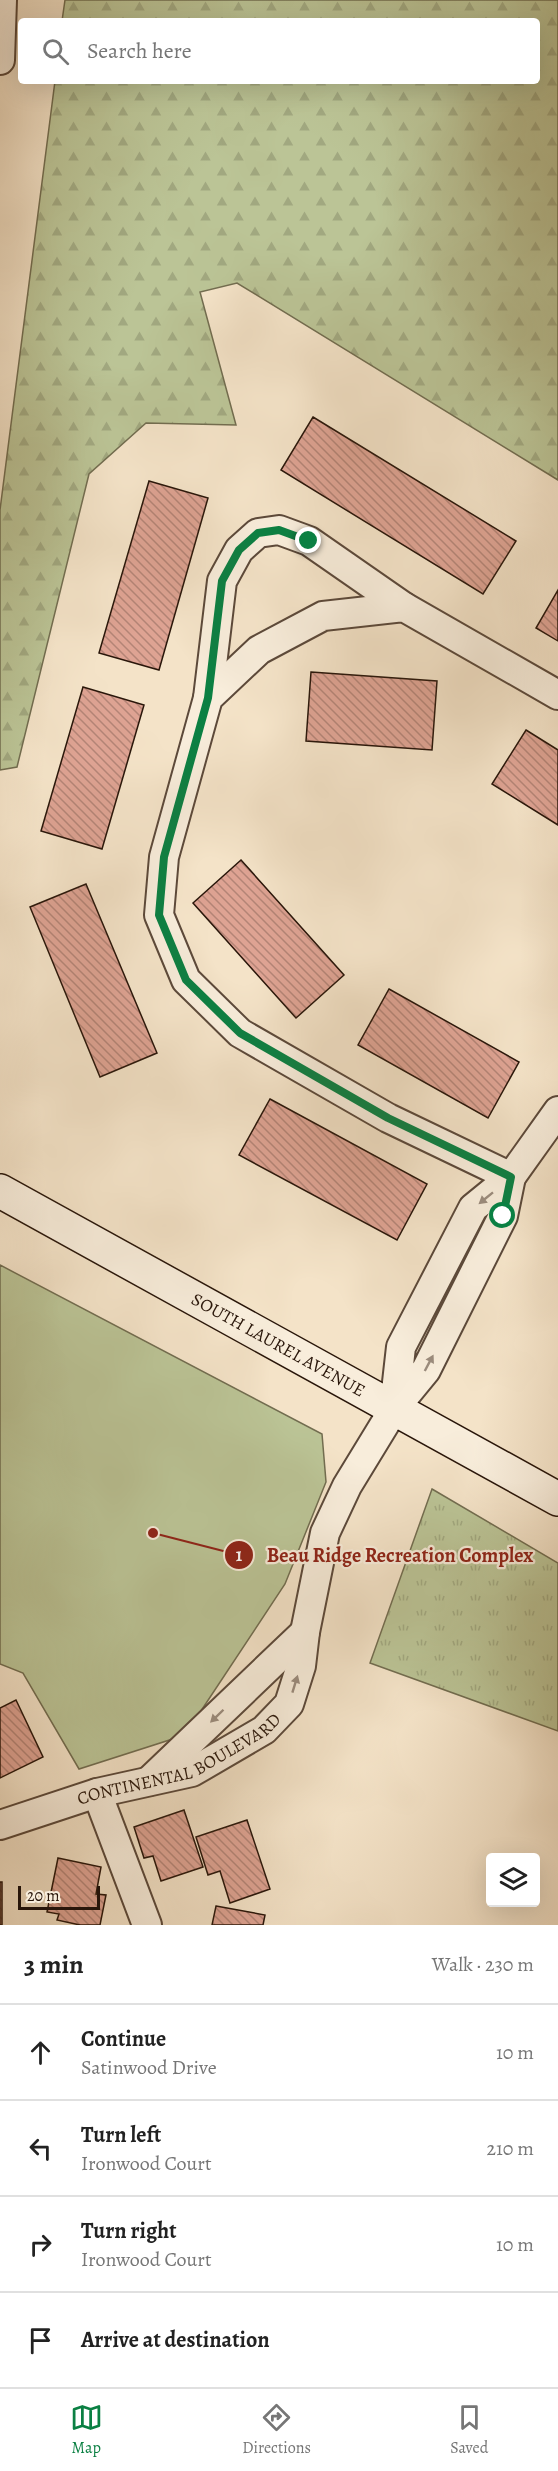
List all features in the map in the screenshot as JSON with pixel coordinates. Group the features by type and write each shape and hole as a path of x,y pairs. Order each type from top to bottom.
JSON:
{"main road":[{"name":"SOUTH LAUREL AVENUE","path":"0,1191 558,1499"}],"street":[{"path":"0,60 2,0"},
{"path":"511,1177 388,1118 240,1033 186,980 159,915 164,857 208,698 222,581 239,550 258,533 279,530 309,541 404,607 558,695"},
{"path":"208,698 259,650 323,616 404,607"},
{"path":"394,1409 401,1347 472,1208 511,1177 558,1111"},
{"name":"CONTINENTAL BOULEVARD","path":"0,1825 97,1793 192,1772 264,1730 289,1704 301,1666 305,1632 326,1533 347,1486 394,1409 426,1370 503,1216 511,1177"},
{"path":"439,1273 467,1288"},
{"path":"149,1781 305,1632"},
{"path":"97,1793 147,1925"}],"green space":[{"path":"65,0 558,0 558,480 237,283 200,292 236,425 146,423 89,474 17,767 0,770 0,510 55,84 540,84 540,18 62,18"},
{"path":"0,1265 322,1434 326,1482 285,1584 185,1735 79,1769 23,1673 0,1664"},
{"path":"432,1489 558,1563 558,1731 370,1663"}],"building":[{"path":"313,417 516,541 483,594 281,470"},
{"path":"149,481 208,498 159,670 99,653"},
{"path":"558,590 558,641 536,628"},
{"path":"311,672 437,681 432,750 306,741"},
{"path":"83,687 144,705 102,849 41,831"},
{"path":"526,730 558,750 558,825 492,784"},
{"path":"241,860 344,975 296,1018 193,903"},
{"path":"86,884 157,1053 100,1077 30,907"},
{"path":"389,989 519,1062 488,1118 358,1045"},
{"path":"270,1099 427,1184 397,1240 239,1155"},
{"path":"16,1700 43,1757 0,1778 0,1708"},
{"path":"184,1810 203,1867 161,1881 153,1856 144,1858 134,1827"},
{"path":"247,1820 270,1889 230,1903 220,1871 208,1875 196,1837"},
{"path":"58,1858 101,1867 96,1894 106,1895 100,1925 80,1925 57,1920 59,1914 47,1912"},
{"path":"0,1882 2,1882 2,1925 0,1925"},
{"path":"216,1906 265,1915 263,1925 212,1925"}],"place":[{"name":"Beau Ridge Recreation Complex","path":"153,1533"}],"route":[{"path":"309,541 279,530 258,533 239,550 222,581 208,698 164,857 159,915 186,980 240,1033 388,1118 511,1177 503,1216"}]}
